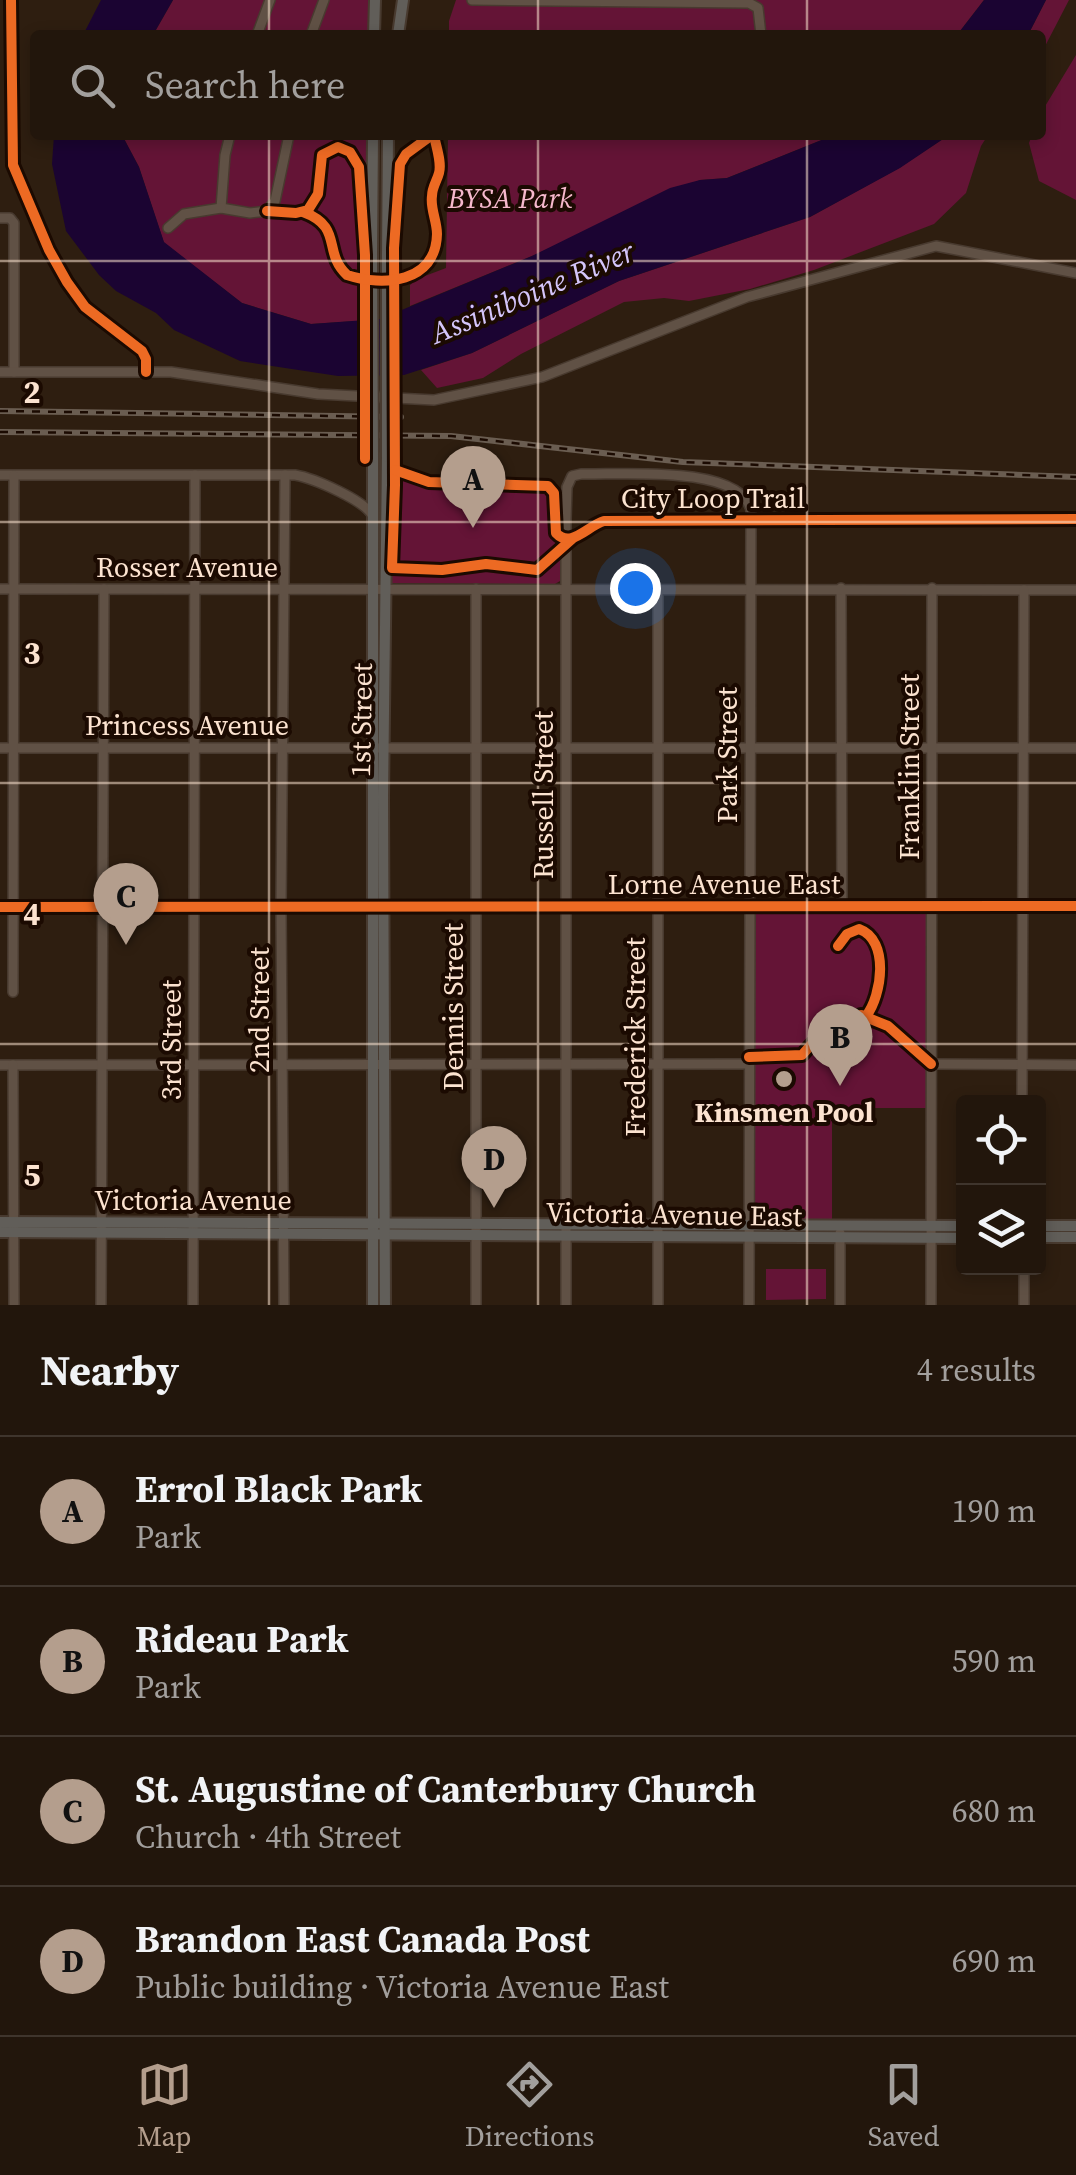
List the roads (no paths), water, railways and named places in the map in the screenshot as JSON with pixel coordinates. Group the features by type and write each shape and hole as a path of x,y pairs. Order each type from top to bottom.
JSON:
{"main road":[{"path":"374,30 375,0"},
{"path":"399,30 403,0"},
{"name":"1st Street","path":"373,140 373,480 367,498 373,519 379,589 380,1065 379,1229 373,1305"},
{"name":"1st Street","path":"379,589 385,556 387,457 388,140"},
{"path":"367,498 380,503 385,556"},
{"name":"Victoria Avenue","path":"0,1222 13,1227 379,1229"},
{"name":"Victoria Avenue East","path":"840,1233 956,1226"},
{"path":"1046,1226 1076,1226"},
{"name":"Victoria Avenue","path":"0,1232 13,1227"},
{"name":"1st Street","path":"379,1229 385,1305"},
{"name":"Victoria Avenue East","path":"379,1229 658,1230 956,1238"},
{"path":"1046,1237 1076,1237"}],"street":[{"path":"261,30 270,0"},
{"path":"314,30 324,0"},
{"path":"472,0 750,3 758,8 761,30"},
{"path":"221,208 229,140"},
{"path":"168,228 184,214 221,208 267,211 276,202 288,140"},
{"path":"0,218 10,218 14,223 14,372"},
{"path":"0,372 171,372 318,394 434,400 542,377 748,297 936,246 1076,273"},
{"name":"Park Street","path":"581,474 700,478 736,489 750,503 749,1305"},
{"name":"Russell Street","path":"566,1305 567,487 572,476 581,474"},
{"name":"3rd Street","path":"193,1305 195,475"},
{"path":"0,476 285,475 316,480 367,506 373,519"},
{"name":"2nd Street","path":"284,1305 281,907 285,475"},
{"path":"13,992 14,476"},
{"path":"342,495 367,498"},
{"path":"841,588 842,906"},
{"name":"Franklin Street","path":"931,1305 932,588"},
{"name":"Rosser Avenue","path":"0,589 1076,590"},
{"name":"Dennis Street","path":"476,589 476,1305"},
{"name":"Frederick Street","path":"658,589 658,1305"},
{"path":"101,1305 104,590"},
{"path":"1022,1095 1024,590"},
{"name":"Princess Avenue","path":"0,748 1076,748"},
{"name":"Lorne Avenue East","path":"0,907 1076,906"},
{"path":"0,1064 749,1064"},
{"path":"14,1064 14,1305"},
{"path":"931,1064 1076,1064"},
{"path":"840,1233 840,1305"},
{"path":"1024,1275 1024,1305"}],"water":[{"path":"101,0 173,0 156,30 86,30"},
{"path":"984,0 1046,0 1031,30 961,30"},
{"name":"Assiniboine River","path":"54,140 125,140 139,167 164,242 242,303 311,324 380,319 532,256 670,188 727,178 822,140 942,140 900,168 810,217 619,281 472,353 404,375 338,376 240,361 174,330 156,313 116,291 66,231 52,164"}],"railway":[{"path":"0,411 401,417"},
{"path":"0,432 451,436 683,462 1076,477"}],"place":[{"name":"Errol Black Park","path":"473,528"},
{"name":"St. Augustine of Canterbury Church","path":"126,945"},
{"name":"Kinsmen Pool","path":"784,1079"},
{"name":"Rideau Park","path":"840,1086"},
{"name":"Brandon East Canada Post","path":"494,1208"}],"park label":[{"name":"BYSA Park","path":"510,198"}]}
